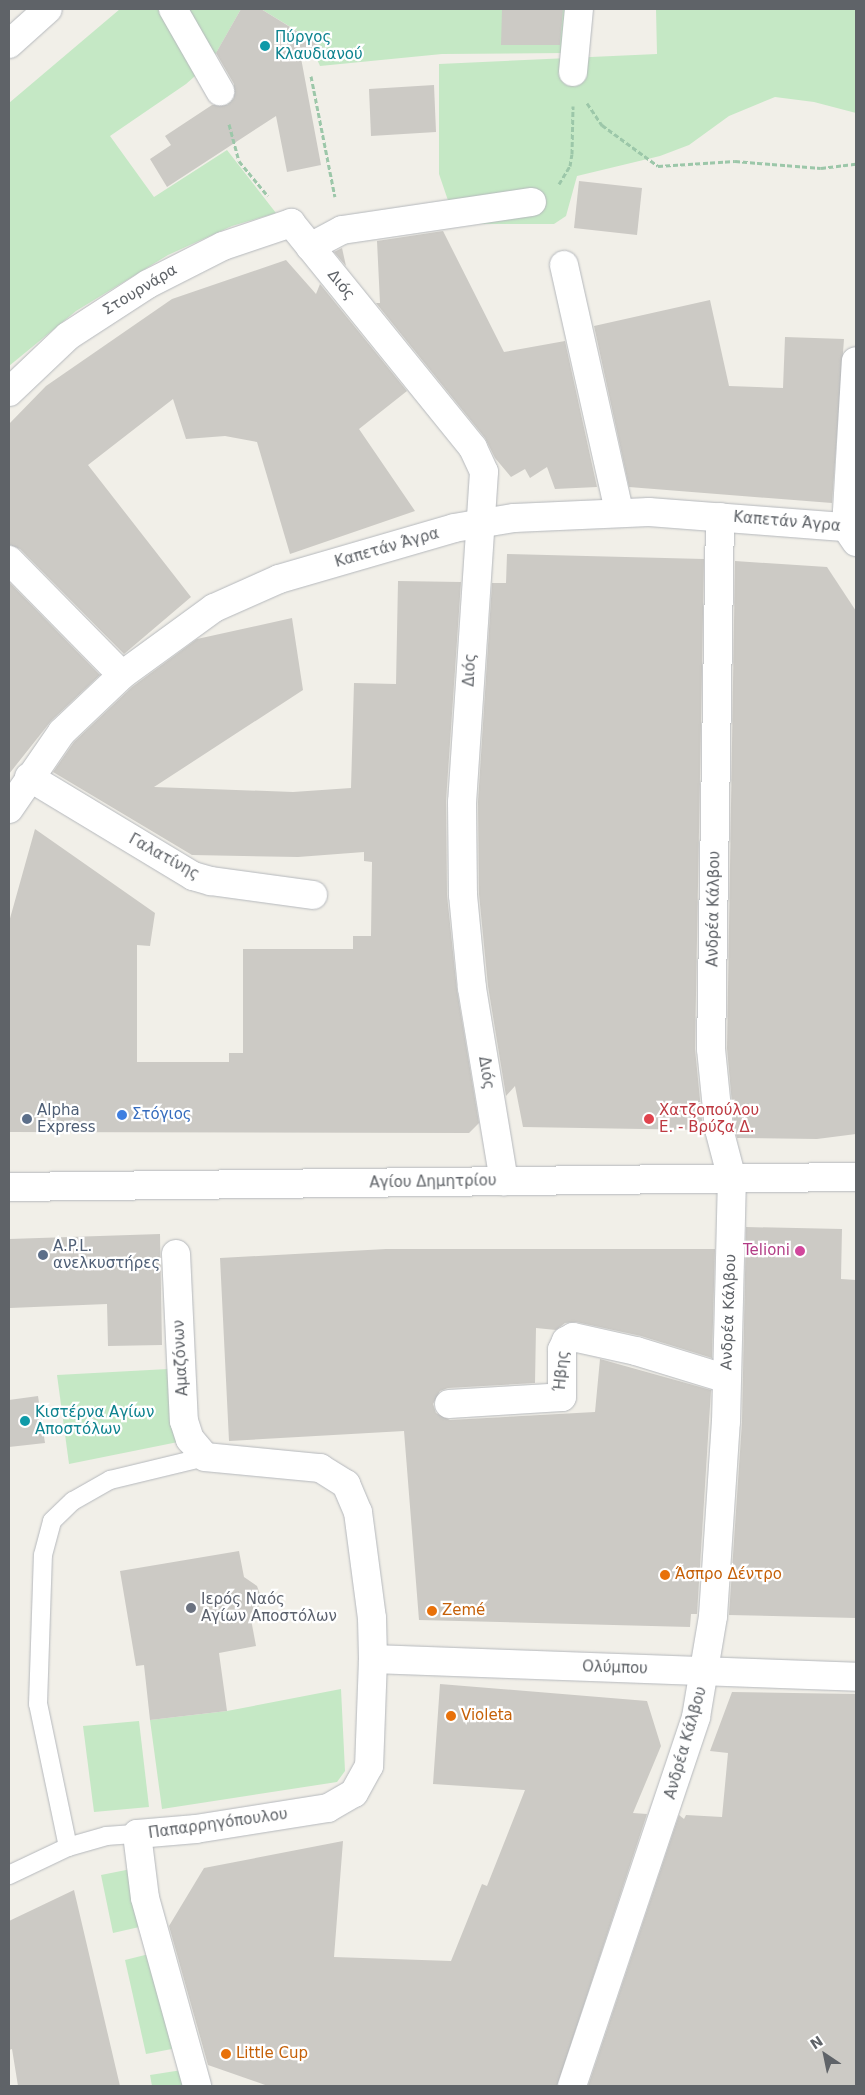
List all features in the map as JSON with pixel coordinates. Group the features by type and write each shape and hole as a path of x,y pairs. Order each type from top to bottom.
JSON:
{"street":[{"path":"9,44 48,9"},
{"path":"173,9 220,91"},
{"path":"574,72 579,9"},
{"path":"310,247 342,230 532,202"},
{"name":"Διός","path":"291,223 480,458 484,472 479,522 462,802 463,895 472,988 504,1181"},
{"name":"Στουρνάρα","path":"9,392 68,336 148,284 223,246 291,223"},
{"path":"564,265 619,512"},
{"path":"853,532 856,362"},
{"name":"Καπετάν Άγρα","path":"9,809 29,777 62,732 122,675 199,617 249,590 279,579 479,522 619,512 720,517 853,532"},
{"name":"Ανδρέα Κάλβου","path":"572,2086 696,1717 706,1671 713,1616 727,1378 732,1179 719,1129 711,1049 720,517"},
{"path":"9,560 122,675"},
{"name":"Γαλατίνης","path":"29,777 193,876 211,881 313,895"},
{"name":"Αγίου Δημητρίου","path":"9,1187 856,1177"},
{"name":"Αμαζόνων","path":"176,1254 184,1421 190,1439 205,1456"},
{"name":"Ήβης","path":"449,1404 562,1397 562,1350 566,1341 573,1337 636,1351 727,1378"},
{"name":"Παπαρρηγόπουλου","path":"199,2086 145,1898 137,1834 196,1829 328,1808 354,1793 369,1766 373,1659 372,1618 358,1512 346,1484 320,1468 205,1456"},
{"name":"Ολύμπου","path":"373,1659 856,1677"}],"lane":[{"path":"68,1847 38,1704 43,1555 52,1521 73,1501 110,1480 205,1456"},
{"path":"9,1875 68,1847 106,1836 137,1834"}],"path":[{"path":"574,72 588,107 602,125 658,166 735,161 820,168 856,164"},
{"path":"532,202 551,193 570,166 574,136 574,72"},
{"path":"311,76 342,230"},
{"path":"220,91 239,160 291,223"}],"green space":[{"path":"120,9 241,9 211,62 186,84 110,136 154,197 227,150 276,213 232,226 168,255 76,311 9,366 9,103"},
{"path":"261,9 567,9 566,53 442,54 320,66 307,37"},
{"path":"656,9 856,9 856,113 814,102 775,97 729,116 689,145 660,156 577,176 566,216 554,224 456,224 439,174 439,64 657,54"},
{"path":"168,1369 178,1442 69,1464 57,1375"},
{"path":"341,1689 345,1771 337,1782 162,1809 150,1720 227,1711"},
{"path":"139,1721 149,1807 94,1812 83,1726"},
{"path":"136,1868 148,1925 113,1933 101,1875"},
{"path":"153,1953 177,2048 146,2054 125,1960"},
{"path":"182,2070 185,2086 152,2086 150,2075"}],"building":[{"path":"241,9 261,9 329,51 301,58 321,165 287,172 276,116 167,187 150,159 171,145 165,136 212,105 227,105 234,98 234,84 216,53"},
{"path":"502,9 563,9 560,45 501,45"},
{"path":"434,85 436,132 371,136 369,89"},
{"path":"579,181 642,188 637,235 574,228"},
{"path":"443,231 504,352 565,341 597,487 555,489 547,467 530,478 525,469 511,477 495,458 485,438 376,303 380,303 377,241"},
{"path":"342,248 346,266 334,252"},
{"path":"286,260 316,294 320,284 407,391 359,429 415,511 290,554 257,442 225,436 186,439 173,399 88,465 191,597 124,654 20,549 9,545 9,424 46,386 172,299"},
{"path":"710,300 729,386 783,388 785,337 844,339 832,503 629,487 594,326"},
{"path":"507,554 704,559 695,1049 703,1130 523,1127 515,1086 506,1096 488,986 479,894 478,802 492,583 506,583"},
{"path":"735,561 827,567 856,611 856,1134 817,1139 737,1138 734,1126 727,1048"},
{"path":"398,581 461,582 446,801 447,895 457,990 479,1123 469,1133 9,1132 9,922 35,829 155,913 150,946 137,945 137,1062 229,1062 229,1053 243,1053 243,949 353,949 353,936 371,936 372,862 364,861 364,852 298,857 192,855 53,772 74,742 132,687 197,639 292,618 303,690 154,787 293,792 351,788 354,683 396,684"},
{"path":"9,582 100,675 51,721 9,774"},
{"path":"746,1227 842,1229 841,1279 856,1280 856,1618 729,1615 742,1422"},
{"path":"160,1234 162,1345 108,1346 107,1304 10,1308 9,1239"},
{"path":"386,1249 715,1249 712,1358 641,1336 576,1322 565,1323 556,1330 536,1328 535,1383 448,1388 440,1391 433,1404 436,1413 450,1420 595,1412 600,1359 711,1390 697,1614 691,1614 690,1627 419,1620 404,1431 229,1441 220,1258"},
{"name":"Κιστέρνα Αγίων Αποστόλων","path":"38,1396 45,1443 9,1447 9,1400"},
{"name":"Ιερός Ναός Αγίων Αποστόλων","path":"239,1551 244,1577 257,1586 263,1603 250,1614 256,1646 219,1653 227,1711 150,1720 144,1665 136,1666 120,1571"},
{"path":"440,1684 647,1701 661,1746 633,1813 647,1814 557,2086 268,2086 208,2065 169,1926 204,1868 343,1841 334,1957 451,1961 482,1884 487,1886 525,1790 433,1784"},
{"path":"732,1692 856,1694 856,2086 588,2086 679,1815 684,1819 686,1815 722,1817 728,1753 710,1751"},
{"path":"74,1890 120,2086 18,2086 12,2049 9,2050 9,1921"}],"place":[{"name":"Πύργος Κλαυδιανού","path":"265,46"},
{"name":"Στόγιος","path":"122,1115"},
{"name":"Alpha Express","path":"27,1119"},
{"name":"Χατζοπούλου Ε. - Βρύζα Δ.","path":"649,1119"},
{"name":"Telioni","path":"800,1251"},
{"name":"A.P.L. ανελκυστήρες","path":"43,1255"},
{"name":"Κιστέρνα Αγίων Αποστόλων","path":"25,1421"},
{"name":"Άσπρο Δέντρο","path":"665,1575"},
{"name":"Ιερός Ναός Αγίων Αποστόλων","path":"191,1608"},
{"name":"Zemé","path":"432,1611"},
{"name":"Violeta","path":"451,1716"},
{"name":"Little Cup","path":"226,2054"}]}
